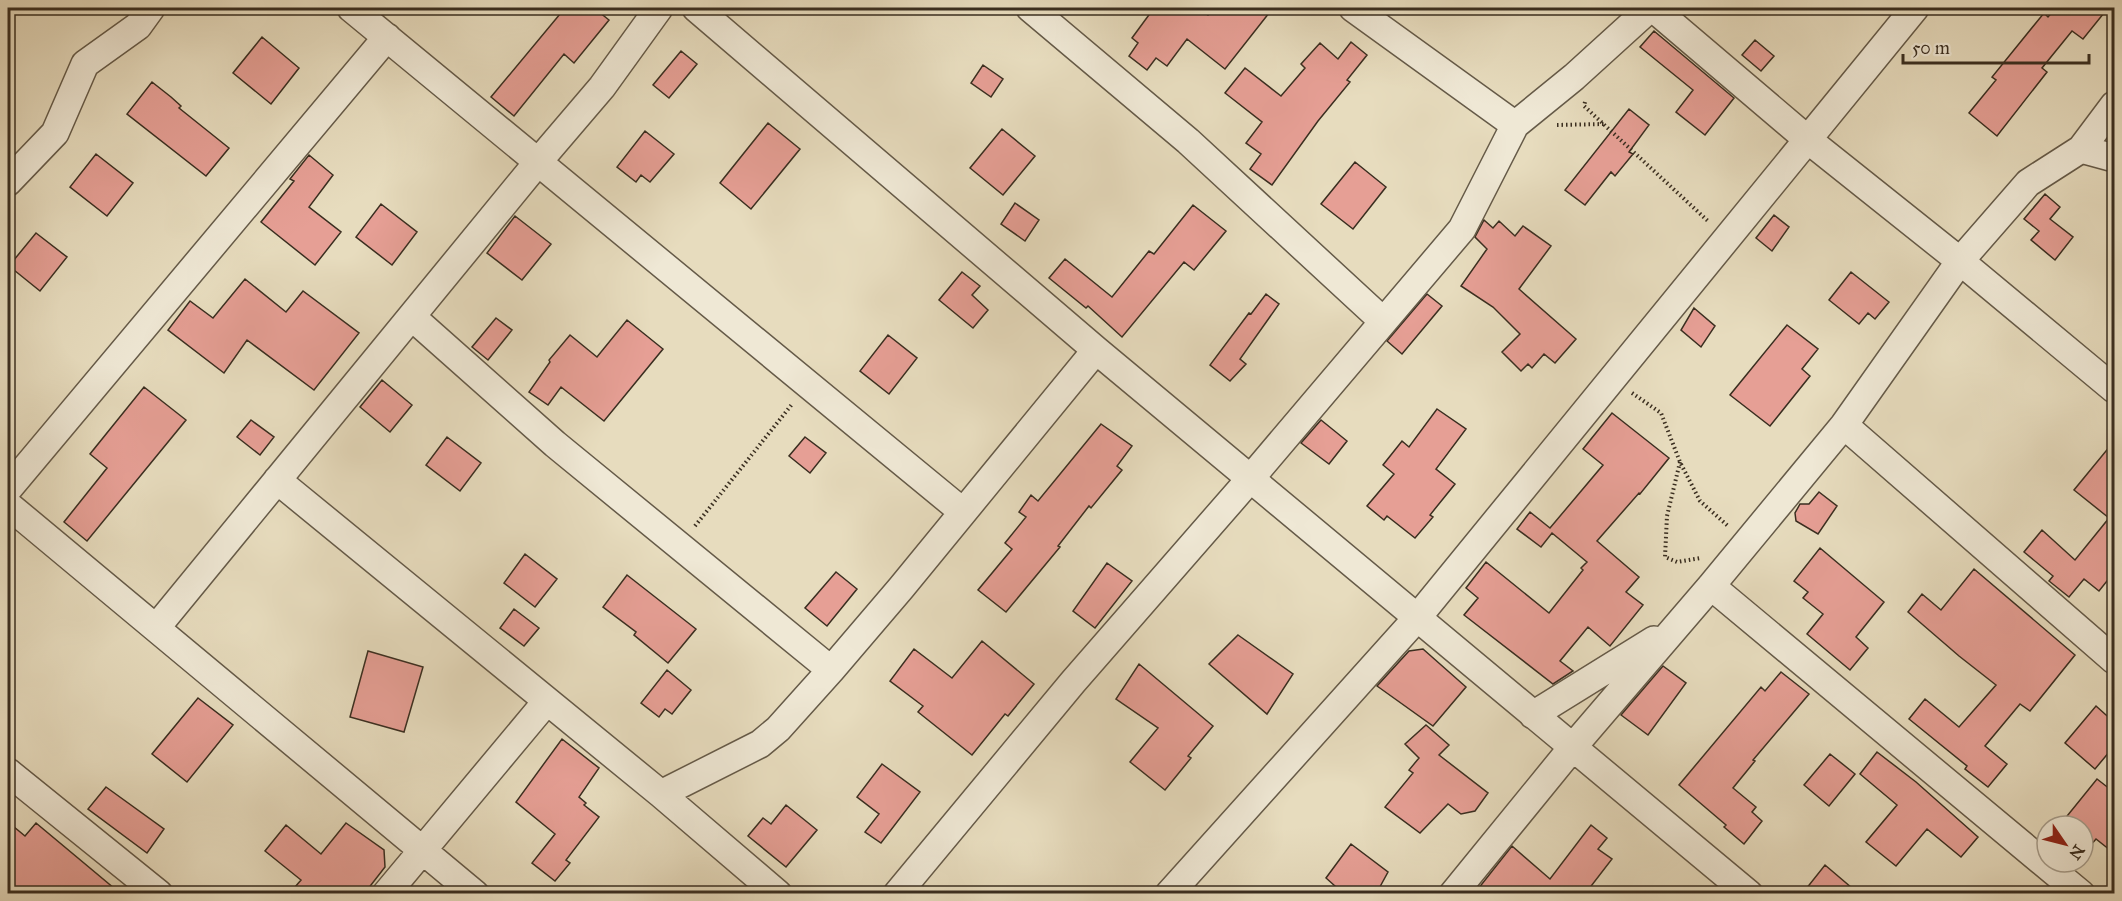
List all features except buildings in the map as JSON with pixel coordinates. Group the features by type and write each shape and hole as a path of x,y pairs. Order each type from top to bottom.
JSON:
{"street":[{"path":"8,182 55,133 85,64 138,26 151,8"},
{"path":"351,8 963,512"},
{"path":"156,628 602,87 659,8"},
{"path":"696,8 1095,350 1749,894"},
{"path":"1030,8 1188,141 1383,321"},
{"path":"1353,8 1515,125"},
{"path":"897,894 1073,682 1250,479 1462,229 1515,125 1574,77 1651,8 1807,139 2115,389"},
{"path":"1169,894 1417,618 1915,8"},
{"path":"8,489 387,37"},
{"path":"1453,894 1572,748 1674,630 1844,425 1960,261 2028,183 2081,149 2115,105"},
{"path":"2081,149 2115,158"},
{"path":"412,317 555,444 831,670"},
{"path":"661,794 760,744 778,729 831,670 1095,350"},
{"path":"1844,425 2115,660"},
{"path":"277,480 661,794 778,894"},
{"path":"8,505 475,894"},
{"path":"1711,586 2081,894"},
{"path":"1533,715 1674,630"},
{"path":"387,894 547,701"},
{"path":"8,772 159,894"}],"path":[{"path":"1588,95 1584,106 1726,237"},
{"path":"1612,378 1661,413 1680,462 1700,501 1747,543"},
{"path":"679,545 808,384"},
{"path":"1680,462 1667,516 1665,557 1677,562 1709,555"}]}
